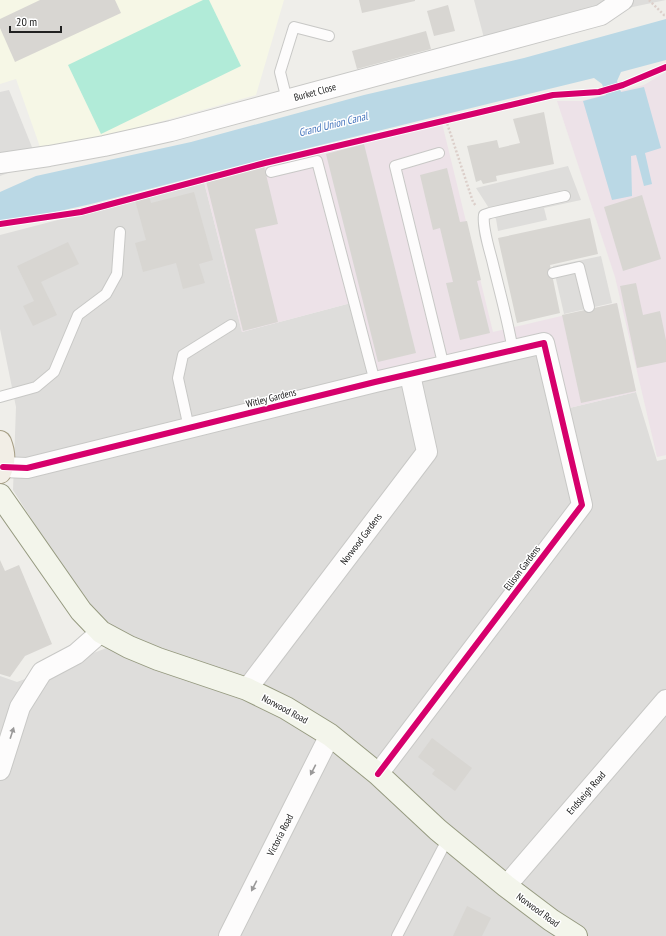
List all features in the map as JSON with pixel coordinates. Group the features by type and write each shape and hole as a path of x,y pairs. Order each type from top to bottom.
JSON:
{"main road":[{"path":"0,442 4,455 1,469"}],"street":[{"name":"Burket Close","path":"0,163 104,146 171,131 601,15 623,0"},
{"name":"Witley Gardens","path":"1,469 27,468 375,382 544,343"},
{"name":"Ellison Gardens","path":"378,774 582,505 544,343"},
{"name":"Norwood Gardens","path":"247,689 427,452 410,374"},
{"name":"Norwood Road","path":"0,496 81,611 101,632 129,647 158,659 247,689 286,708 330,735 378,774 448,838 506,886 551,920 576,936"},
{"path":"0,770 20,707 42,672 76,654 101,632"},
{"name":"Endsleigh Road","path":"506,886 666,700"},
{"name":"Victoria Road","path":"229,936 330,735"}],"lane":[{"path":"287,100 280,72 294,26 329,36"},
{"path":"439,153 395,166 444,367"},
{"path":"271,172 317,161 375,382"},
{"path":"513,351 502,284 485,228 484,215 565,196"},
{"path":"0,397 36,387 54,372 78,315 106,294 117,274 120,232"},
{"path":"553,273 580,267 589,307"},
{"path":"190,428 178,378 183,355 231,325"},
{"path":"397,936 448,838"}],"path":[{"path":"649,0 664,15 666,14"},
{"path":"599,92 666,67"},
{"path":"446,120 472,202 484,215"}],"shaded area":[{"path":"0,0 284,0 256,95 109,136 40,147 16,79 0,84"},
{"path":"474,0 666,0 484,38"},
{"path":"666,72 666,455 657,457 615,277 557,101 581,101 644,85"},
{"path":"9,90 38,162 0,176 0,92"},
{"path":"442,123 493,332 617,303 636,392 561,410 547,340 372,380 351,303 242,332 204,182"},
{"path":"568,166 581,200 544,208 547,220 498,231 496,219 476,188"},
{"path":"204,182 242,332 351,303 372,380 547,339 561,410 636,392 657,461 666,459 666,936 0,936 0,676 17,682 104,649 116,640 93,616 13,490 16,407 0,329 0,235"},
{"path":"601,256 612,303 564,314 553,266"}],"green space":[{"path":"203,0 209,0 241,66 101,134 68,65"}],"water":[{"name":"Grand Union Canal","path":"666,19 666,60 621,72 617,81 621,92 644,87 661,148 645,153 652,184 644,186 636,155 631,156 632,196 612,200 583,101 606,95 602,84 594,78 276,156 91,204 33,217 0,222 0,192 36,176 191,142 364,95 524,58"}],"building":[{"path":"40,0 115,0 121,13 15,62 0,28 0,19"},
{"path":"359,0 415,0 415,1 362,13"},
{"path":"448,5 455,31 434,36 427,11"},
{"path":"426,31 431,49 357,69 352,51"},
{"path":"544,112 554,164 496,176 497,181 483,184 481,180 476,182 467,146 497,140 499,148 520,143 513,119"},
{"path":"364,144 416,353 378,362 326,154"},
{"path":"264,166 278,224 255,229 278,322 243,331 206,181"},
{"path":"447,168 460,222 467,221 481,280 477,281 490,333 460,340 446,283 453,282 440,228 433,230 420,175"},
{"path":"194,192 213,260 199,264 205,283 183,289 176,263 143,272 135,243 146,240 135,200 149,196 151,203"},
{"path":"642,195 661,259 623,271 604,207"},
{"path":"590,218 598,254 550,265 560,313 517,323 498,238"},
{"path":"68,242 79,264 41,282 57,315 33,326 23,306 34,301 17,266"},
{"path":"636,283 643,315 660,311 666,340 666,362 637,368 620,286"},
{"path":"617,303 636,391 581,403 562,315"},
{"path":"0,560 5,571 19,565 52,644 25,656 10,677 0,674"},
{"path":"432,738 472,768 455,791 432,774 435,770 418,757"},
{"path":"467,906 491,918 482,936 453,936"}],"cycle path":[{"path":"0,224 81,212 265,163 553,95 599,92 623,85 666,67"},
{"path":"3,467 27,468 375,382 544,343 582,505 378,774"}]}
